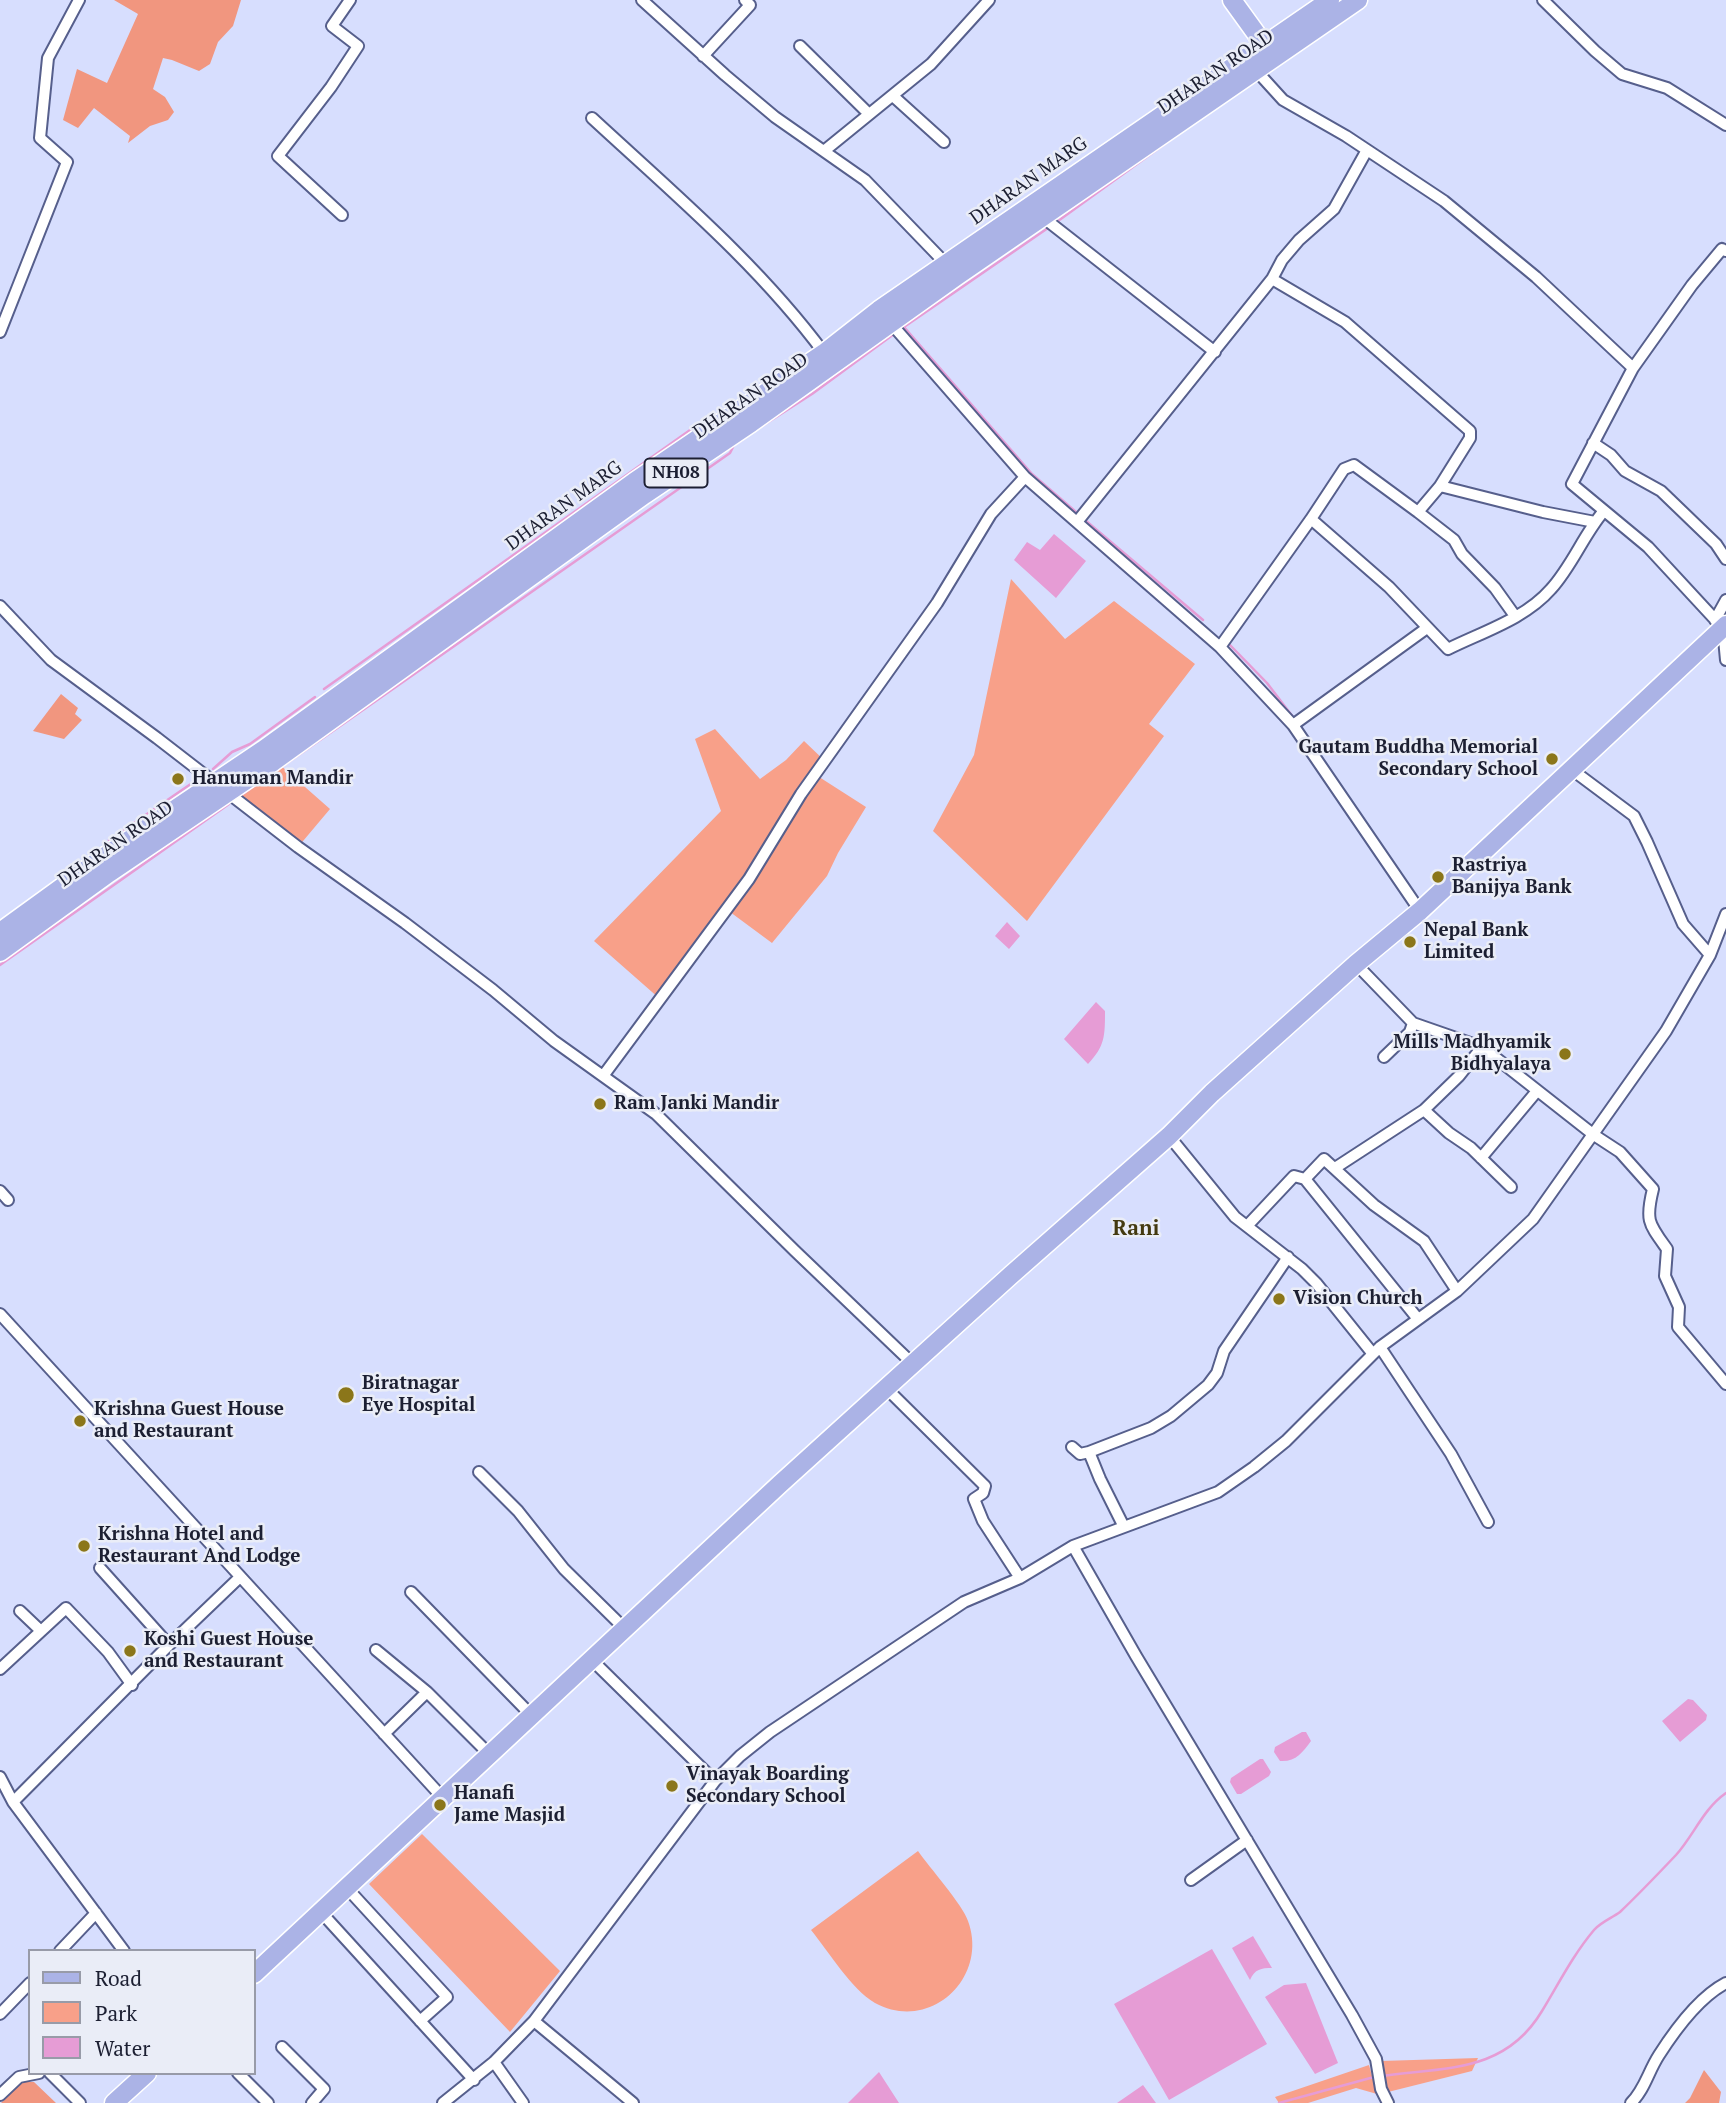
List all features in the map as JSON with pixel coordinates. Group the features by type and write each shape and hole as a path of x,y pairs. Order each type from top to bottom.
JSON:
{"main road":[{"path":"1232,0 1269,51"},
{"name":"DHARAN MARG","path":"0,932 98,861 221,788 407,654 634,482 824,353 885,317 1037,212 1269,51 1330,0"},
{"name":"DHARAN ROAD","path":"1269,51 1357,0"},
{"name":"DHARAN ROAD","path":"407,654 751,423 885,317"},
{"path":"256,1972 912,1363 1169,1136 1212,1093 1356,964 1420,911 1721,625"},
{"name":"DHARAN ROAD","path":"0,952 221,788"},
{"path":"120,2101 145,2075"}],"street":[{"path":"0,332 67,162 40,138 48,58 79,0"},
{"path":"342,215 278,156 331,87 358,46 331,26 350,0"},
{"path":"642,0 775,117 865,180 952,270"},
{"path":"703,56 750,5 745,0"},
{"path":"824,151 931,64 989,0"},
{"path":"1543,0 1622,74 1667,88 1726,125"},
{"path":"800,46 869,114"},
{"path":"1250,64 1283,100 1367,150 1444,201 1536,277 1633,369"},
{"path":"892,96 944,142"},
{"path":"592,118 702,217 798,320 824,353"},
{"path":"1077,522 1215,352 1272,279 1282,260 1299,240 1316,228 1334,209 1367,150"},
{"path":"1037,212 1215,352"},
{"path":"1721,625 1648,547 1572,484 1633,369 1692,285 1725,248"},
{"path":"1272,279 1345,323 1470,431 1470,438 1440,486 1418,512"},
{"path":"885,317 1026,477 1220,647 1293,725 1420,911"},
{"path":"1593,443 1611,455 1625,471 1661,491 1716,544 1726,559"},
{"path":"1220,647 1344,469 1354,466 1454,540 1462,554 1495,588 1515,616"},
{"path":"603,1076 749,879 802,794 937,603 991,514 1026,477"},
{"path":"1440,486 1595,522"},
{"path":"1311,519 1389,587 1448,649 1534,606 1570,565 1603,512"},
{"path":"1726,600 1721,625 1726,660"},
{"path":"0,607 51,660 298,848 405,923 493,990 554,1041 656,1114 912,1363"},
{"path":"1293,725 1427,628"},
{"path":"1571,769 1634,816 1683,925 1710,956"},
{"path":"443,2103 494,2062 534,2021 715,1782 770,1731 964,1602 1020,1578 1073,1546 1218,1492 1254,1467 1303,1425 1377,1351 1457,1291 1533,1219 1594,1135 1666,1031 1710,956 1726,914"},
{"path":"1356,964 1413,1023 1482,1047 1594,1135 1620,1152 1653,1189 1647,1212 1652,1228 1667,1250 1665,1276 1679,1307 1678,1327 1726,1384"},
{"path":"1384,1057 1410,1032 1413,1023"},
{"path":"1335,1168 1424,1110 1459,1076 1482,1047"},
{"path":"1481,1158 1537,1091"},
{"path":"1424,1110 1511,1187"},
{"path":"1169,1136 1235,1217 1316,1283 1377,1351 1451,1454 1488,1522"},
{"path":"1305,1179 1324,1159 1374,1205 1424,1241 1457,1291"},
{"path":"1247,1226 1294,1177 1305,1179 1418,1320"},
{"path":"1072,1447 1080,1454 1089,1452 1151,1428 1180,1409 1208,1385 1217,1373 1224,1351 1287,1258"},
{"path":"0,1314 443,1798"},
{"path":"886,1388 985,1486 983,1493 974,1499 983,1521 1020,1578"},
{"path":"1089,1452 1124,1527"},
{"path":"479,1472 518,1511 564,1569 624,1628"},
{"path":"1073,1546 1376,2059 1381,2089 1388,2103"},
{"path":"100,1568 169,1645"},
{"path":"13,1802 240,1577"},
{"path":"411,1591 532,1716"},
{"path":"0,1669 66,1608 108,1652 132,1685"},
{"path":"20,1611 41,1632"},
{"path":"376,1650 427,1692 490,1755"},
{"path":"592,1660 715,1782"},
{"path":"384,1734 427,1692"},
{"path":"0,1777 13,1802 123,1949"},
{"path":"1191,1880 1247,1840"},
{"path":"346,1887 447,1997 420,2021"},
{"path":"320,1911 474,2080"},
{"path":"63,1949 96,1913"},
{"path":"1631,2103 1647,2081 1658,2056 1688,2017 1716,1988 1726,1983"},
{"path":"0,2014 28,1985"},
{"path":"534,2021 633,2103"},
{"path":"282,2047 324,2089 312,2103"},
{"path":"494,2062 523,2103"},
{"path":"0,2095 19,2077 29,2075"},
{"path":"52,2075 80,2103"},
{"path":"241,2075 268,2103"}],"green space":[{"path":"1011,579 1065,639 1114,601 1195,664 1149,724 1164,736 1027,921 933,831 974,755"},
{"path":"715,729 760,779 786,760 804,741 826,762 816,775 866,807 827,876 772,943 726,909 660,999 594,941 721,811 695,739"},
{"path":"263,750 330,809 298,847 227,793"},
{"path":"422,1834 560,1971 510,2032 369,1884"},
{"path":"918,1851 965,1914 972,1942 970,1962 962,1980 950,1995 934,2005 916,2011 896,2010 875,2003 857,1989 811,1930"},
{"path":"1478,2058 1472,2071 1388,2092 1381,2061"},
{"path":"1369,2065 1377,2094 1356,2088 1308,2103 1279,2103 1275,2097"}],"shaded area":[{"path":"114,0 241,0 233,26 218,42 210,64 199,71 163,58 153,89 165,97 174,112 168,120 150,126 128,143 130,136 94,108 78,128 63,120 77,69 107,83 138,14"},
{"path":"61,694 78,708 75,714 82,720 64,739 33,731"},
{"path":"1704,2070 1721,2092 1719,2103 1685,2103 1690,2098"},
{"path":"22,2082 34,2082 56,2103 1,2103"}],"water":[{"path":"1054,534 1086,561 1056,598 1014,560 1027,542 1040,550"},
{"path":"1007,922 1020,936 1009,949 995,936"},
{"path":"1096,1002 1105,1011 1104,1034 1098,1052 1088,1064 1064,1039"},
{"path":"1688,1699 1693,1700 1707,1715 1706,1720 1680,1742 1662,1721"},
{"path":"1306,1732 1311,1741 1308,1745 1294,1758 1280,1761 1274,1752 1275,1747"},
{"path":"1263,1759 1271,1772 1269,1776 1237,1794 1230,1782 1231,1778"},
{"path":"1253,1936 1272,1968 1259,1970 1250,1980 1232,1948"},
{"path":"1212,1949 1267,2044 1169,2100 1114,2004"},
{"path":"1306,1983 1338,2063 1315,2074 1265,1997 1284,1985"},
{"path":"879,2072 899,2103 848,2103"},
{"path":"1143,2085 1156,2103 1117,2103"}],"waterway":[{"path":"1058,221 1191,125"},
{"path":"1048,228 904,327 1032,474 1076,512"},
{"path":"759,428 812,394 894,334"},
{"path":"324,689 700,423"},
{"path":"240,796 730,453 734,445 742,440"},
{"path":"1085,520 1203,620"},
{"path":"1228,643 1267,683 1293,717"},
{"path":"213,769 232,752 250,744 315,697"},
{"path":"109,840 198,779"},
{"path":"0,965 229,804"},
{"path":"1382,2076 1451,2068 1492,2056 1510,2046 1527,2031 1542,2011 1594,1930 1620,1912 1655,1877 1676,1855 1705,1814 1726,1793"},
{"path":"1279,2103 1374,2077"}],"place":[{"name":"Gautam Buddha Memorial Secondary School","path":"1552,759"},
{"name":"Hanuman Mandir","path":"178,779"},
{"name":"Rastriya Banijya Bank","path":"1438,877"},
{"name":"Nepal Bank Limited","path":"1410,942"},
{"name":"Mills Madhyamik Bidhyalaya","path":"1565,1054"},
{"name":"Ram Janki Mandir","path":"600,1104"},
{"name":"Vision Church","path":"1279,1299"},
{"name":"Biratnagar Eye Hospital","path":"346,1395"},
{"name":"Krishna Guest House and Restaurant","path":"80,1421"},
{"name":"Krishna Hotel and Restaurant And Lodge","path":"84,1546"},
{"name":"Koshi Guest House and Restaurant","path":"130,1651"},
{"name":"Vinayak Boarding Secondary School","path":"672,1786"},
{"name":"Hanafi Jame Masjid","path":"440,1805"}],"district":[{"name":"Rani","path":"1136,1229"}]}
